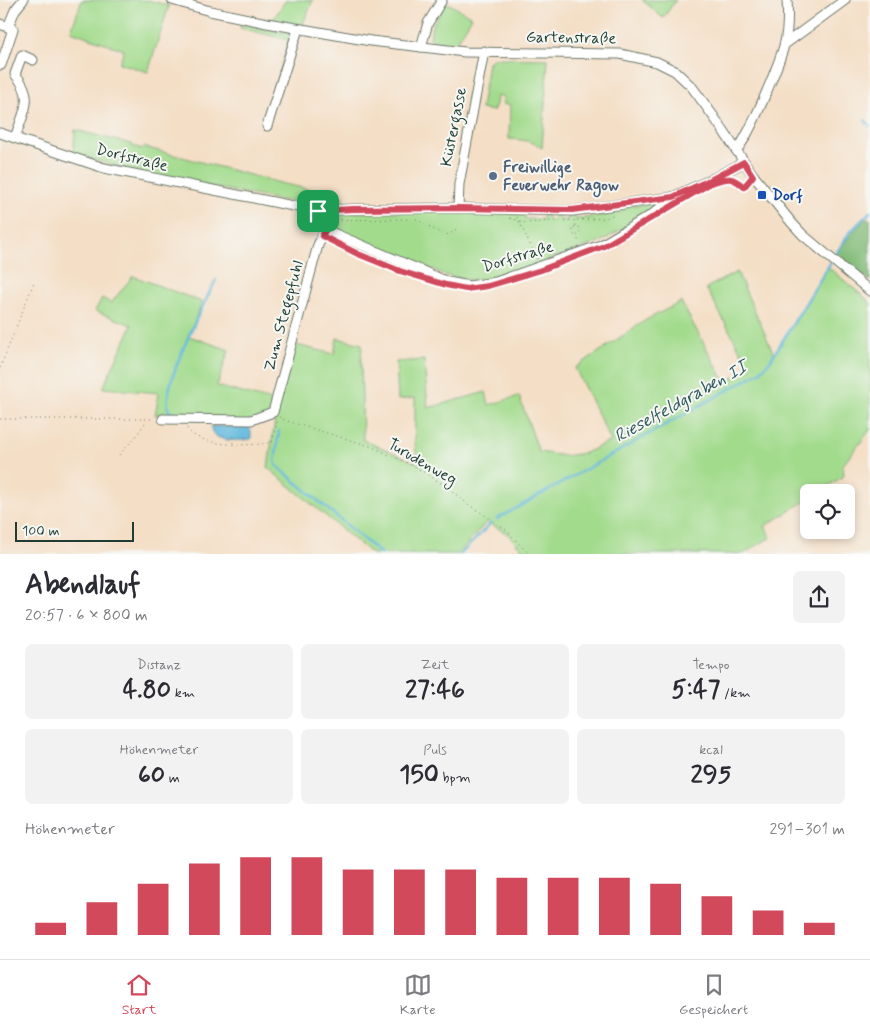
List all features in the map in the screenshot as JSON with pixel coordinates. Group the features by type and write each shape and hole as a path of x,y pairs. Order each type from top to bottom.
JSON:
{"street":[{"path":"1,65 14,29 4,25 23,0"},
{"name":"Gartenstraße","path":"172,0 210,11 298,29 371,41 455,51 620,54 646,58 657,62 675,71 692,88 714,116 753,176 791,222 827,256 870,292"},
{"path":"421,47 428,23 442,0"},
{"path":"736,150 740,147 749,131 785,44 787,0"},
{"path":"785,44 845,0"},
{"path":"267,126 298,29"},
{"name":"Küstergasse","path":"458,208 459,184 484,51"},
{"path":"15,138 28,97 23,83 15,74 22,55 33,60"},
{"name":"Dorfstraße","path":"0,133 104,168 319,215 352,209 572,210 673,197"},
{"name":"Dorfstraße","path":"326,229 458,285 468,286 496,282 601,245 652,214 673,197 744,162"},
{"path":"319,215 326,229"},
{"name":"Zum Stegepfuhl","path":"276,414 318,244 326,229"},
{"path":"163,419 251,420 276,414"}],"path":[{"path":"729,179 734,178 744,187 753,176"},
{"path":"412,209 416,219"},
{"path":"514,210 540,266"},
{"path":"572,210 576,227 579,227 580,234 577,235 581,252"},
{"path":"319,215 416,219 444,235 450,234 459,227"},
{"path":"523,229 525,223"},
{"path":"345,248 392,268"},
{"path":"505,256 510,258 533,251"},
{"path":"0,368 34,282"},
{"path":"181,419 188,431 194,436 217,442 262,445 272,442 276,414"},
{"path":"0,419 147,420 137,435 119,455"},
{"name":"Turudenweg","path":"287,421 370,446 414,466 447,487 469,505 507,531 529,554"},
{"path":"232,437 233,444"}],"green space":[{"path":"82,0 149,0 169,6 148,72 119,63 124,50 71,31"},
{"path":"286,0 313,0 302,26 272,21"},
{"path":"642,0 676,0 663,18"},
{"path":"446,2 472,17 455,45 434,42 430,38 432,26"},
{"path":"241,24 292,34 268,112 289,40 240,28"},
{"path":"494,58 548,59 542,148 530,142 509,139 510,105 503,104 503,96 497,96 493,111 481,109 488,63"},
{"path":"75,130 132,144 132,146 143,149 144,147 280,183 344,197 342,205 279,200 140,173 73,154"},
{"path":"651,204 653,207 652,212 600,242 526,268 483,280 468,280 445,275 417,262 330,229 325,220 327,215 331,213 434,211 525,213 525,219 543,219 543,214 547,214 548,219 554,220 554,214 559,214 560,220 568,220 568,214 574,214 575,219 601,216 601,211 603,210 605,215 623,210 622,206"},
{"path":"865,219 870,219 870,281 837,253"},
{"path":"828,267 870,302 870,430 843,465 844,476 831,484 800,484 800,505 765,526 771,537 743,554 527,554 506,533 487,522 459,554 372,554 268,468 275,420 273,418 253,425 163,413 155,415 159,393 103,388 132,325 95,311 102,298 111,303 133,276 202,302 189,336 229,350 217,386 275,402 292,344 334,354 337,338 362,344 363,440 417,463 415,398 398,400 396,362 424,360 428,408 486,392 489,405 519,396 539,452 565,456 585,453 611,441 575,368 646,320 681,302 725,382 750,368 706,288 737,272 774,354"}],"water":[{"path":"211,426 249,427 251,439 226,440 215,435 212,432"}],"waterway":[{"path":"865,120 870,126"},
{"name":"Rieselfeldgraben II","path":"834,257 849,233 870,212"},
{"name":"Rieselfeldgraben II","path":"497,519 760,372 770,361 831,262"},
{"path":"174,413 169,412 170,385 184,346 216,280"},
{"path":"279,431 275,462 277,466 381,554"},
{"name":"Rieselfeldgraben II","path":"461,554 491,523"}],"place":[{"name":"Freiwillige Feuerwehr Ragow","path":"493,176"},
{"name":"Dorf","path":"762,195"}],"route":[{"path":"744,162 753,176 744,187 734,178 724,179 702,187 604,246 541,270 488,286 466,289 400,271 358,254 322,236 326,229 318,211 458,208 572,210 673,197 744,162"}]}
